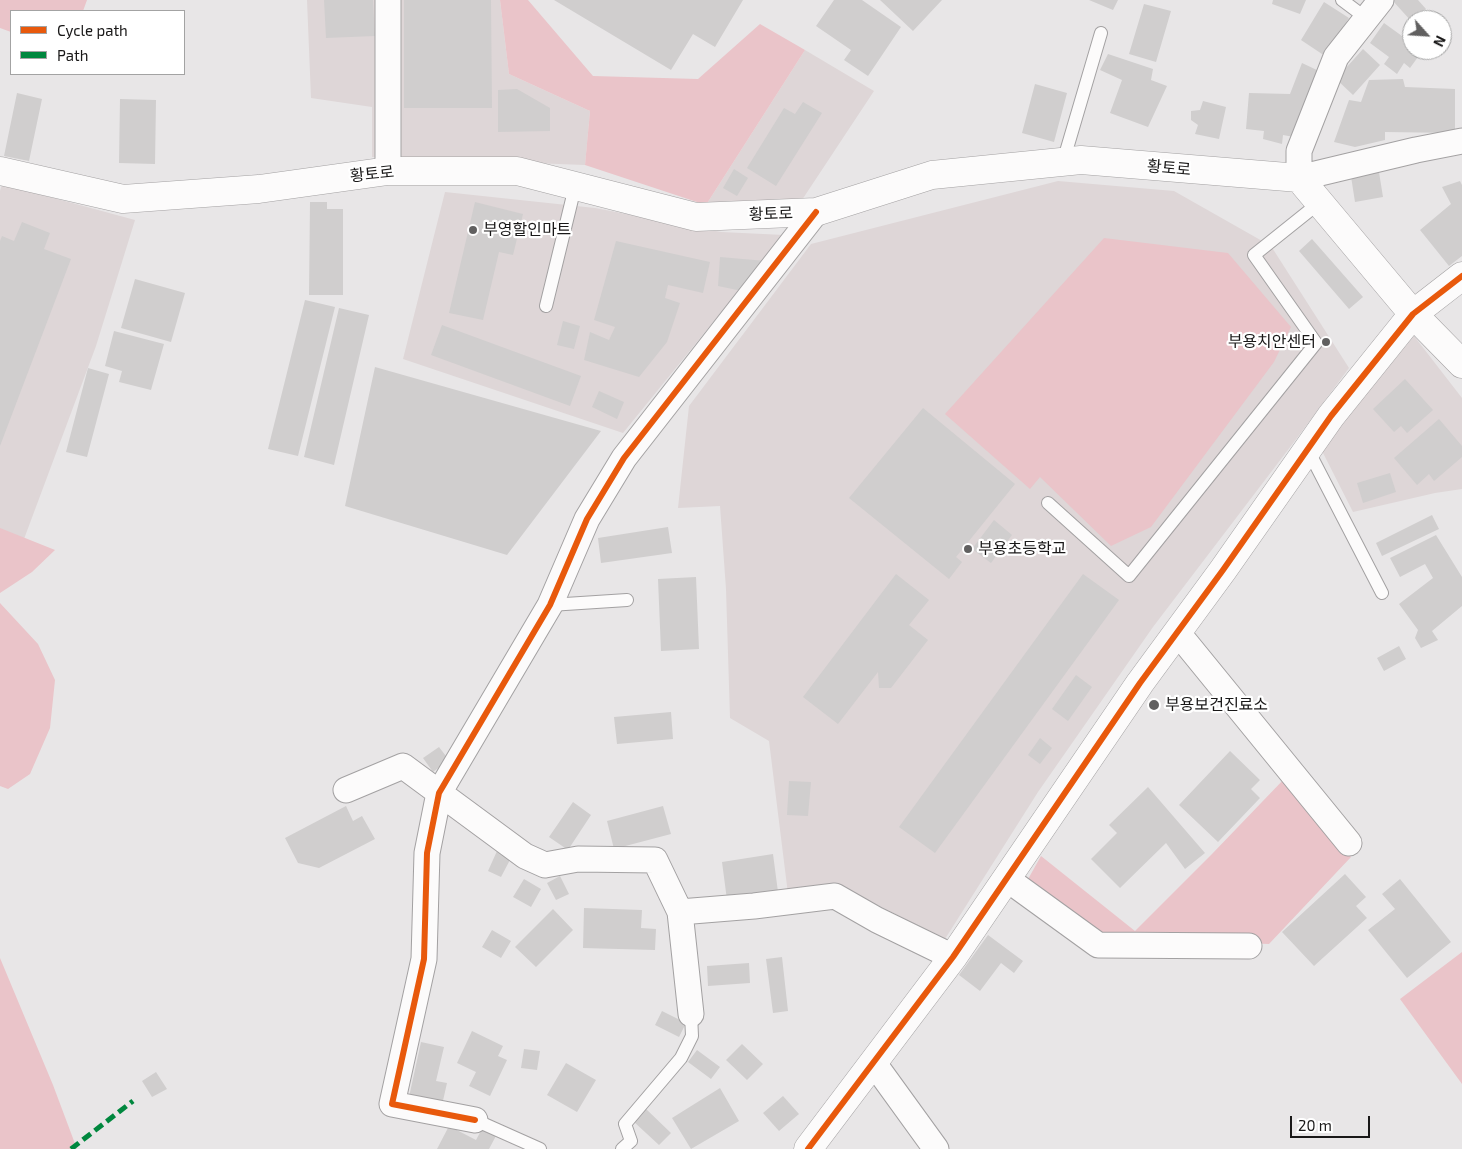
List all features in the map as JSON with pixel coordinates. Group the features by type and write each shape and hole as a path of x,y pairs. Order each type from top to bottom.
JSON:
{"main road":[{"name":"황토로","path":"0,171 123,199 259,189 388,171 517,171 696,218 816,212 932,175 1081,160 1299,178"},
{"path":"1299,178 1413,314 1462,364"},
{"path":"808,1149 953,957 1140,683 1331,416 1413,314 1462,276"}],"street":[{"path":"388,0 388,171"},
{"path":"1373,9 1336,57 1299,151 1299,178 1462,141"},
{"path":"475,1120 392,1104 424,959 427,853 439,793 550,605 587,519 624,458 816,212"},
{"path":"1177,632 1349,843"},
{"path":"346,790 403,766 525,856 545,865 578,859 655,860 680,912 691,1014"},
{"path":"1007,879 1098,945 1249,946"},
{"path":"680,912 754,906 835,896 877,920 953,957"},
{"path":"873,1062 936,1149"}],"lane":[{"path":"1342,0 1373,9"},
{"path":"1063,162 1100,33"},
{"path":"546,306 575,187"},
{"path":"1048,503 1129,576 1316,343 1254,255 1319,203"},
{"path":"1308,450 1382,593"},
{"path":"550,605 627,600"},
{"path":"622,1149 631,1141 625,1124 681,1058 692,1036 691,1014"},
{"path":"475,1120 540,1149"}],"shaded area":[{"path":"0,0 87,0 83,10 10,10 10,32 0,28"},
{"path":"307,0 500,0 509,74 590,111 585,165 372,157 372,107 311,98"},
{"path":"500,0 528,0 593,76 698,79 760,24 805,50 706,205 585,165 590,111 509,74"},
{"path":"805,50 874,91 800,203 706,205"},
{"name":"부용초등학교","path":"1058,181 1174,191 1271,246 1349,368 1153,627 1038,792 945,939 851,892 788,894 769,741 730,718 726,589 720,506 678,508 689,406 811,244"},
{"path":"2,184 135,220 96,346 24,539 0,529 0,191"},
{"path":"445,192 595,208 721,232 784,235 623,433 403,359"},
{"path":"1104,238 1228,253 1291,327 1274,362 1151,527 1111,546 1040,477 1030,489 945,414"},
{"path":"1414,336 1462,398 1462,489 1435,493 1353,512 1320,447"},
{"path":"0,528 55,550 32,572 0,593"},
{"path":"0,603 38,644 55,680 50,728 30,774 8,789 0,786"},
{"path":"1286,777 1351,857 1269,944 1102,938 1027,881 1041,856 1135,931"},
{"path":"1462,952 1462,1084 1400,999"},
{"path":"0,958 53,1085 77,1149 0,1149"}],"building":[{"path":"324,0 373,0 375,36 326,38"},
{"path":"404,0 491,0 492,108 404,108"},
{"path":"554,0 743,0 715,47 693,34 671,70"},
{"path":"834,0 862,0 901,27 868,76 844,60 851,50 816,26"},
{"path":"880,0 942,0 913,31"},
{"path":"1089,0 1118,0 1113,10"},
{"path":"1273,0 1306,0 1300,14 1272,4"},
{"path":"1392,0 1418,0 1426,9 1402,10"},
{"path":"1324,2 1349,18 1325,56 1301,40"},
{"path":"1144,4 1171,11 1156,62 1129,54"},
{"path":"1384,23 1402,36 1402,60 1416,60 1410,68 1404,63 1397,74 1384,64 1389,57 1370,43"},
{"path":"1363,49 1380,65 1353,95 1336,79"},
{"path":"1108,54 1153,69 1151,80 1167,86 1148,127 1110,113 1122,80 1100,70"},
{"path":"1302,63 1319,71 1294,137 1283,135 1282,144 1263,139 1264,131 1246,129 1249,93 1290,94"},
{"path":"1403,79 1405,87 1455,89 1455,133 1385,132 1385,140 1355,147 1334,142 1349,100 1361,102 1369,80"},
{"path":"1035,84 1067,93 1054,142 1022,133"},
{"path":"517,89 550,108 550,131 498,132 498,90"},
{"path":"17,93 42,99 29,161 4,156"},
{"path":"120,99 156,100 155,164 119,163"},
{"path":"1203,101 1226,107 1219,139 1195,134 1198,125 1191,120 1191,111 1200,110"},
{"path":"803,102 822,113 776,186 747,168 784,108 795,114"},
{"path":"1378,166 1383,197 1355,202 1350,170"},
{"path":"734,169 748,178 737,196 723,188"},
{"path":"1460,181 1462,185 1462,256 1449,266 1420,230 1451,204 1442,187"},
{"path":"310,202 327,202 327,209 343,209 343,295 309,295"},
{"path":"475,202 523,214 513,255 499,252 483,320 449,313"},
{"path":"22,222 50,233 44,249 71,259 0,446 0,241 2,236 14,241"},
{"path":"1312,239 1363,297 1349,309 1299,251"},
{"path":"616,241 710,262 703,293 668,285 665,298 680,303 667,342 639,377 584,360 590,332 609,340 615,327 594,320"},
{"path":"720,257 766,261 742,291 718,286"},
{"path":"135,279 185,293 171,342 121,328"},
{"path":"305,300 335,307 298,456 268,449"},
{"path":"339,308 369,315 334,465 304,457"},
{"path":"563,321 580,326 574,349 557,345"},
{"path":"442,325 581,376 570,406 431,355"},
{"path":"114,331 164,344 151,390 119,382 122,371 105,366"},
{"path":"375,367 601,431 507,555 345,506"},
{"path":"88,368 109,374 87,457 66,452"},
{"path":"1405,379 1433,410 1407,433 1401,426 1394,432 1373,409"},
{"path":"599,391 624,402 617,419 592,407"},
{"path":"923,408 1015,484 956,557 962,562 949,579 849,498"},
{"path":"1439,419 1462,446 1462,457 1434,481 1429,474 1417,485 1394,458"},
{"path":"1390,473 1396,492 1363,503 1357,483"},
{"path":"1432,515 1439,529 1382,556 1376,543"},
{"path":"994,520 1012,535 991,563 972,549"},
{"path":"668,527 672,553 601,563 598,538"},
{"path":"1436,535 1462,577 1462,606 1432,631 1438,640 1421,648 1415,638 1418,630 1399,604 1433,578 1425,564 1400,577 1390,558"},
{"path":"896,574 929,600 909,625 928,640 891,688 879,688 878,672 838,724 803,697"},
{"path":"1083,574 1119,600 935,853 899,827"},
{"path":"696,577 699,649 661,651 658,579"},
{"path":"1399,646 1406,659 1384,671 1377,658"},
{"path":"1076,675 1092,687 1068,721 1052,709"},
{"path":"671,712 673,739 617,744 614,717"},
{"path":"1040,738 1052,748 1040,764 1028,755"},
{"path":"439,747 449,760 433,772 423,758"},
{"path":"1230,751 1260,780 1251,789 1260,798 1218,842 1179,805"},
{"path":"789,781 811,782 808,816 787,815"},
{"path":"1148,787 1205,853 1185,869 1166,843 1120,888 1091,859 1117,833 1109,825"},
{"path":"573,802 591,815 568,850 549,837"},
{"path":"346,806 353,821 362,816 375,839 319,868 298,863 285,838"},
{"path":"663,806 671,834 614,849 607,821"},
{"path":"497,851 511,858 501,877 488,871"},
{"path":"773,854 778,892 727,900 722,862"},
{"path":"1345,874 1366,897 1356,906 1367,918 1314,966 1282,932"},
{"path":"560,876 569,894 556,900 547,883"},
{"path":"524,879 541,889 531,907 513,897"},
{"path":"1400,879 1451,942 1407,978 1368,930 1395,909 1382,894"},
{"path":"584,908 642,910 641,928 656,929 655,950 583,948"},
{"path":"553,909 573,930 536,967 515,947"},
{"path":"492,930 511,941 501,958 482,947"},
{"path":"988,935 1023,961 1014,973 1001,963 980,991 959,975"},
{"path":"782,957 788,1011 773,1013 766,959"},
{"path":"749,963 750,983 708,986 707,966"},
{"path":"662,1011 686,1023 679,1037 655,1025"},
{"path":"472,1031 503,1046 498,1056 507,1060 490,1096 469,1086 476,1072 457,1063"},
{"path":"421,1042 444,1047 436,1081 447,1083 442,1105 409,1097"},
{"path":"742,1044 763,1064 747,1080 726,1060"},
{"path":"524,1049 540,1051 537,1070 521,1068"},
{"path":"697,1050 720,1067 711,1079 688,1062"},
{"path":"566,1063 596,1080 577,1112 547,1095"},
{"path":"156,1072 167,1089 152,1097 142,1081"},
{"path":"720,1088 739,1121 691,1149 672,1118"},
{"path":"783,1096 799,1114 779,1131 763,1113"},
{"path":"645,1108 671,1133 659,1145 633,1121"},
{"path":"449,1126 476,1140 483,1127 497,1134 489,1149 437,1149"}],"marked path":[{"path":"71,1149 133,1101"}],"cycle path":[{"path":"475,1120 392,1104 424,959 427,853 439,793 550,605 587,519 624,458 816,212"},
{"path":"808,1149 953,957 1140,683 1223,570 1331,416 1413,314 1462,276"}],"place":[{"name":"부영할인마트","path":"473,230"},
{"name":"부용치안센터","path":"1326,342"},
{"name":"부용초등학교","path":"968,549"},
{"name":"부용보건진료소","path":"1154,705"}]}
